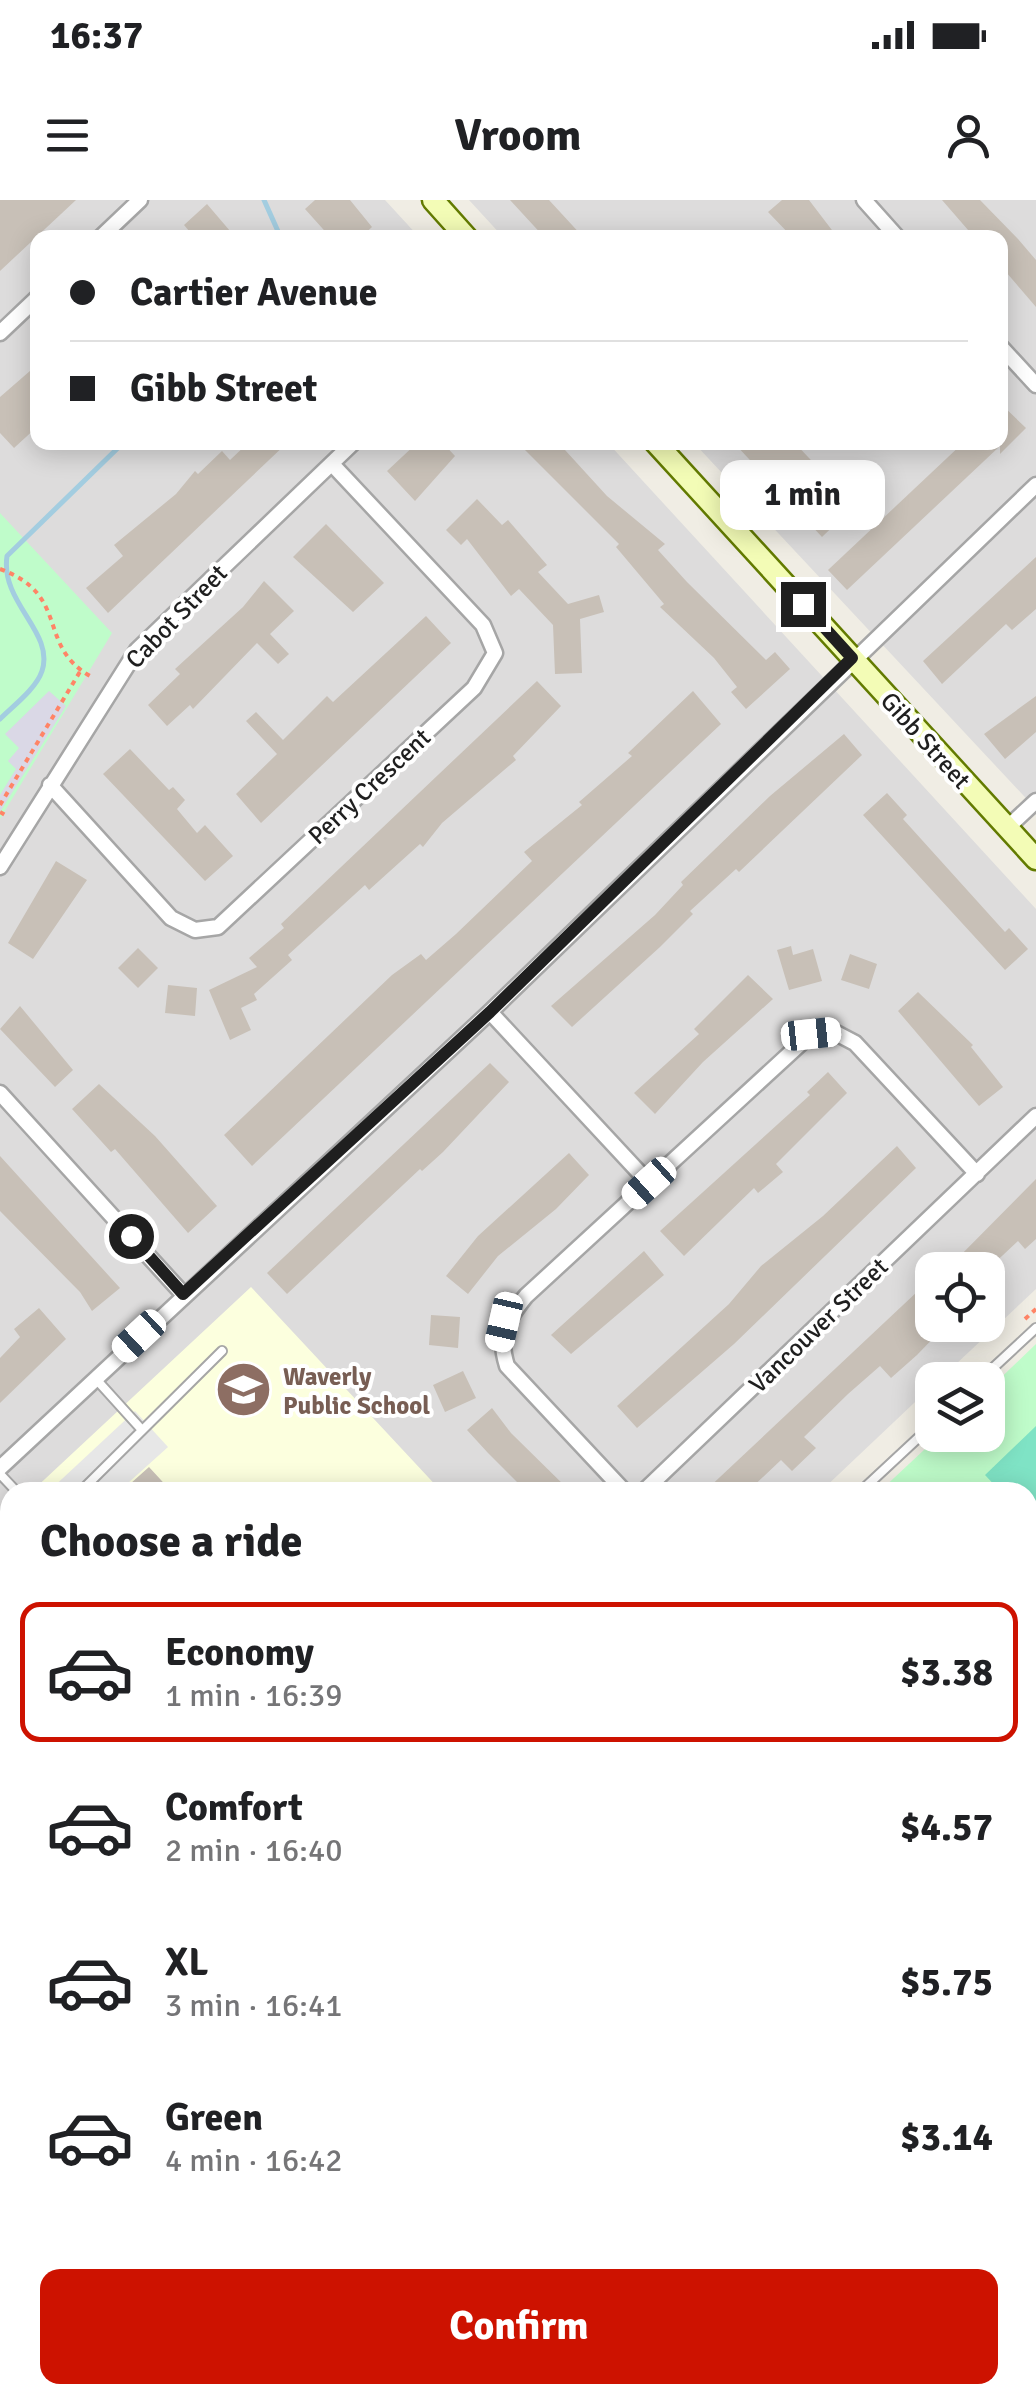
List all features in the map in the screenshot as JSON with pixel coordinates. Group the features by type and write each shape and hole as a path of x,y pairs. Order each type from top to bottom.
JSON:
{"main road":[{"path":"433,200 460,230"},
{"name":"Gibb Street","path":"662,450 1036,859"}],"street":[{"path":"108,230 140,200"},
{"path":"864,200 891,230"},
{"path":"0,333 30,305"},
{"path":"1008,355 1036,385"},
{"name":"Cabot Street","path":"0,867 137,650 346,450"},
{"name":"Perry Crescent","path":"50,785 171,918 195,930 218,927 474,688 495,654 483,625 332,464"},
{"path":"0,1471 183,1294 490,1012 852,658 1036,485"},
{"path":"1007,828 1036,801"},
{"path":"490,1012 649,1183"},
{"path":"616,1482 507,1366 500,1344 504,1322 526,1296 811,1034 834,1032 854,1043 977,1174"},
{"path":"0,1094 183,1294"},
{"name":"Vancouver Street","path":"654,1482 1036,1116"}],"lane":[{"path":"999,1362 1036,1328"},
{"path":"90,1482 222,1351"},
{"path":"95,1378 142,1430"},
{"path":"871,1482 915,1441"}],"path":[{"path":"0,569 18,575 40,592 63,654 90,676"},
{"path":"0,805 80,670"}],"shaded area":[{"path":"0,200 385,200 413,230 30,230 30,450 614,450 1036,909 1036,1289 1005,1318 1005,1252 915,1252 915,1342 980,1342 958,1362 915,1362 915,1402 831,1482 0,1482"},
{"path":"469,200 1036,200 1036,809 701,450 1008,450 1008,230 497,230"},
{"path":"49,691 66,706 0,812 0,795 16,769 8,761 19,748 5,734"},
{"name":"Waverly Public School","path":"251,1287 433,1482 42,1482"},
{"path":"135,1411 168,1447 129,1482 59,1482"}],"green space":[{"path":"0,513 112,633 0,819"},
{"path":"1036,1344 1036,1482 890,1482 922,1452 1005,1452 1005,1374"},
{"path":"1036,1426 1036,1482 992,1482 985,1475"}],"building":[{"path":"0,200 76,200 44,230 30,230 30,243 0,271"},
{"path":"315,200 350,200 372,227 324,230 305,209"},
{"path":"510,200 549,200 577,230 538,230"},
{"path":"782,200 809,200 832,230 785,230 768,212"},
{"path":"942,200 980,200 1018,239 1036,260 1036,307 1008,274 1008,230 968,230"},
{"path":"207,204 229,230 188,230 184,225"},
{"path":"30,371 30,433 14,448 0,433 0,397"},
{"path":"1008,411 1026,428 1008,446"},
{"path":"241,450 280,450 108,613 86,588 123,556 114,545 222,451 230,460"},
{"path":"409,450 449,450 455,456 415,501 387,471"},
{"path":"525,450 565,450 607,496 665,544 658,550 766,660 775,652 790,669 746,709 731,692 737,687 714,658 660,607 664,604 616,547 619,544"},
{"path":"740,450 802,450 854,506 822,537"},
{"path":"956,450 996,450 847,590 828,570"},
{"path":"477,499 502,525 508,520 547,565 538,572 568,604 599,595 604,612 580,619 582,673 555,674 553,625 519,589 511,596 467,539 461,545 446,530"},
{"path":"326,524 384,583 353,612 293,557"},
{"path":"1036,557 1036,609 1012,630 1006,624 942,684 923,661"},
{"path":"264,581 294,611 270,634 289,654 278,664 257,643 193,709 190,705 167,726 148,705 180,674 175,669 243,607"},
{"path":"426,616 451,643 261,823 236,794 277,754 246,721 256,712 283,740 327,696 333,702"},
{"path":"537,681 561,706 513,756 516,760 442,823 423,847 420,844 369,890 365,885 288,955 292,960 254,994 257,1000 241,1008 251,1030 230,1040 209,990 257,967 249,958 284,928 281,924"},
{"path":"693,691 721,724 252,1166 224,1135 392,975 421,954 426,960 456,934 532,861 524,852 582,805 579,802 632,756 628,753"},
{"path":"1036,696 1036,732 1005,759 984,734"},
{"path":"844,734 862,755 739,872 736,869 690,911 693,914 660,947 572,1027 551,1006 655,915 683,885 681,882 770,796"},
{"path":"130,749 169,790 173,787 185,800 177,809 197,833 205,825 233,856 205,881 103,774"},
{"path":"887,793 907,815 903,819 1005,932 1009,928 1028,949 1005,970 863,815"},
{"path":"56,861 87,880 33,959 8,943"},
{"path":"791,946 793,955 813,949 822,981 789,990 777,950"},
{"path":"138,948 158,968 138,988 118,968"},
{"path":"850,954 877,964 869,989 841,980"},
{"path":"748,975 773,999 703,1062 655,1114 634,1093 699,1034 694,1029"},
{"path":"168,985 197,988 195,1016 165,1013"},
{"path":"918,992 973,1045 1003,1087 979,1106 898,1011"},
{"path":"20,1006 73,1070 55,1087 0,1029"},
{"path":"490,1063 509,1082 443,1152 287,1294 267,1273"},
{"path":"828,1072 847,1093 776,1164 783,1172 758,1193 754,1188 684,1256 660,1231 810,1095 807,1092"},
{"path":"99,1084 155,1136 217,1206 188,1233 115,1149 111,1152 72,1109"},
{"path":"897,1146 916,1168 734,1344 637,1428 617,1406 729,1304 761,1266 823,1216"},
{"path":"569,1153 589,1175 556,1209 498,1256 468,1294 446,1276 478,1236"},
{"path":"0,1156 120,1288 92,1311 80,1292 0,1211"},
{"path":"1036,1179 1036,1239 1025,1249 1018,1241 1005,1253 964,1252"},
{"path":"644,1251 664,1275 571,1354 551,1335"},
{"path":"915,1294 915,1342 930,1342 891,1378 880,1366 848,1394 804,1437 816,1448 792,1471 781,1460 758,1482 715,1482"},
{"path":"39,1308 66,1339 0,1403 0,1358 20,1337 14,1329"},
{"path":"431,1315 460,1317 458,1348 429,1345"},
{"path":"463,1371 476,1398 445,1412 433,1385"},
{"path":"492,1408 511,1433 561,1482 517,1482 467,1430"},
{"path":"149,1467 163,1482 132,1482"}],"waterway":[{"path":"264,200 277,230"},
{"path":"0,719 35,684 44,657 35,630 11,588 7,556 116,450"}],"place":[{"name":"Waverly Public School","path":"244,1390"}],"route":[{"path":"131,1236 183,1294 490,1012 852,658 803,604"}]}
